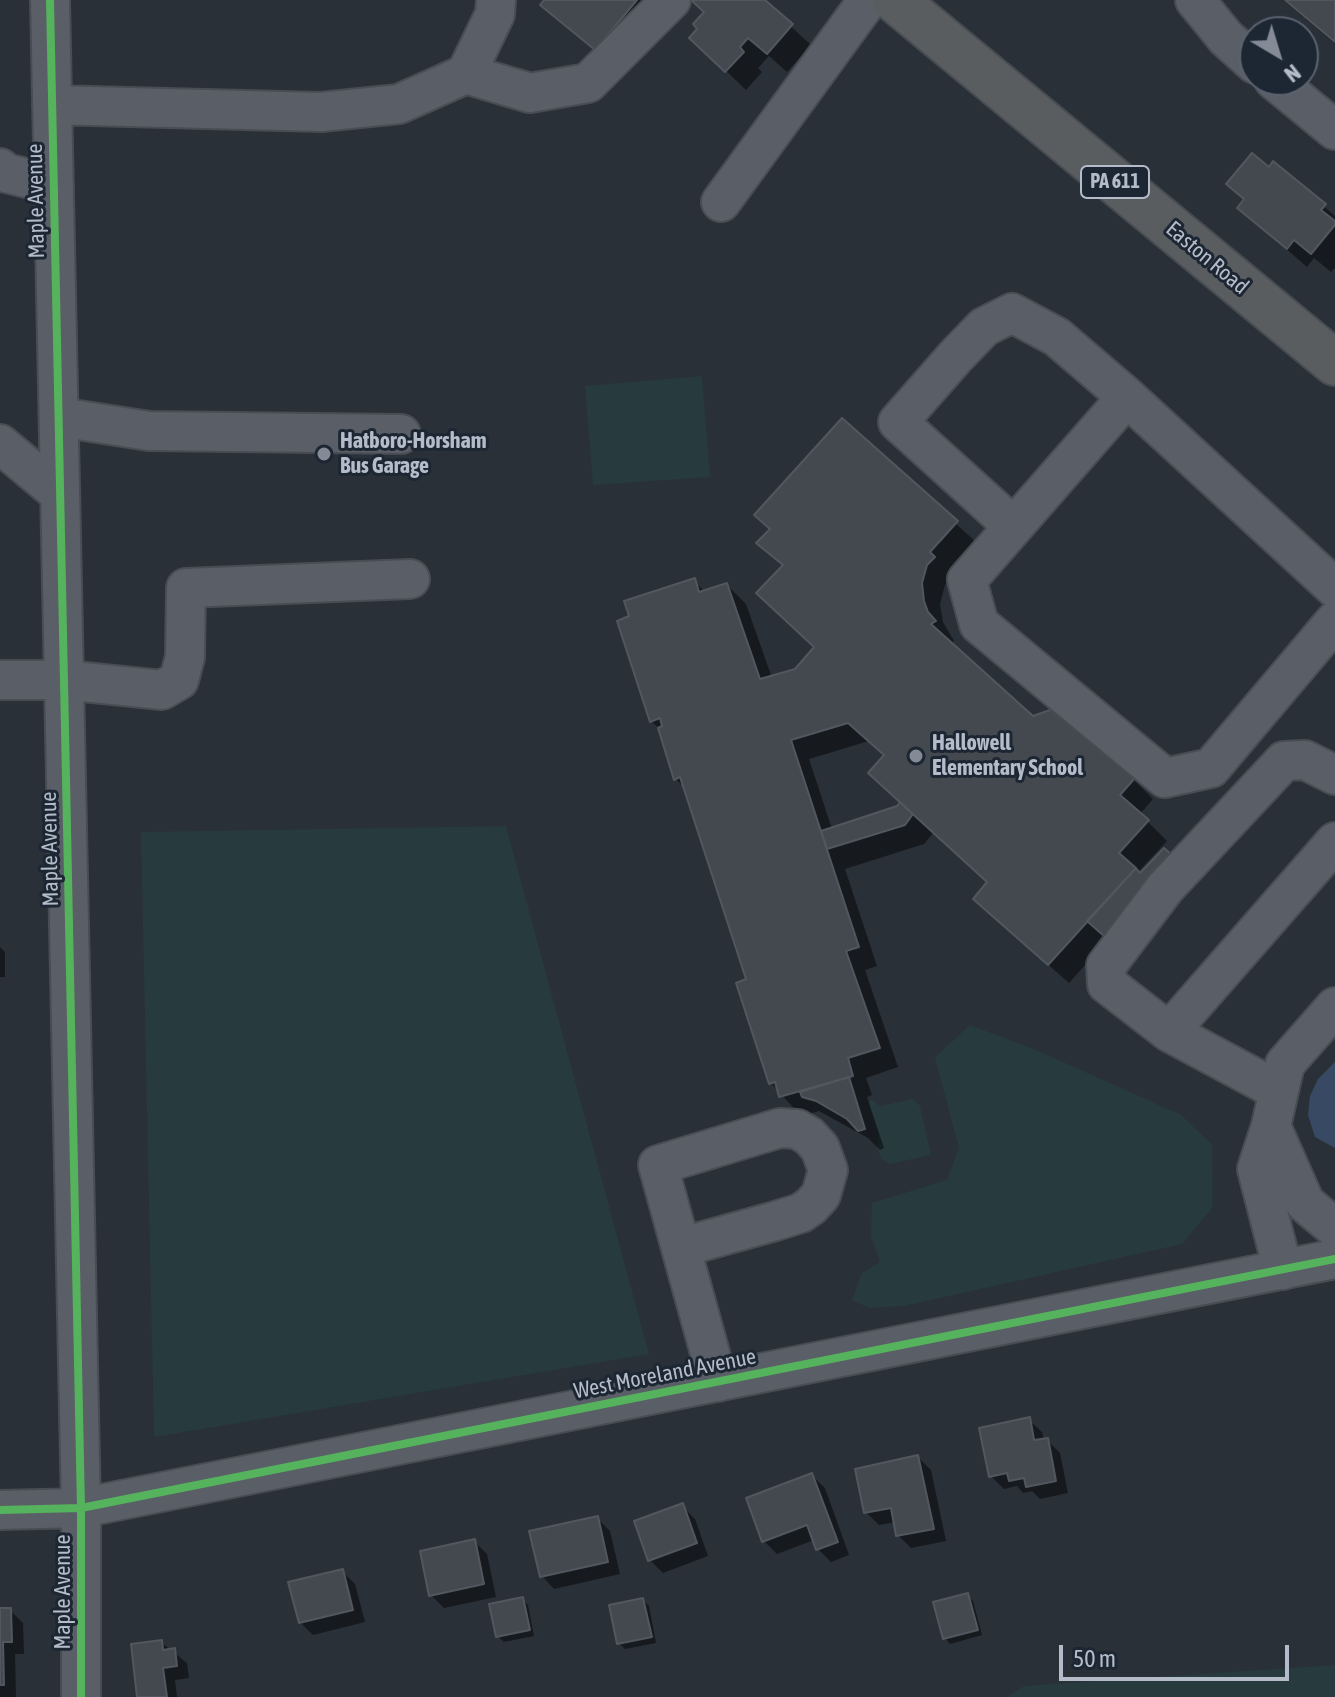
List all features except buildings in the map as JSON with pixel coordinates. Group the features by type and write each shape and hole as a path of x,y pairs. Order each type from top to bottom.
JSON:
{"highway":[{"name":"Easton Road","path":"895,0 1335,363"}],"street":[{"name":"Maple Avenue","path":"50,0 81,1508 81,1697"},
{"path":"52,105 321,112 399,104 466,74 495,14 496,0"},
{"path":"466,74 530,93 588,83 671,0"},
{"path":"721,202 868,0"},
{"path":"1195,0 1239,50"},
{"path":"1294,96 1335,130"},
{"path":"2,176 54,185"},
{"path":"1013,526 898,422 984,327 1012,313 1057,337 1335,588"},
{"path":"1127,397 967,580 979,624 1165,778 1211,768 1335,621"},
{"path":"59,417 149,431 401,434"},
{"path":"0,444 60,494"},
{"path":"0,680 64,680 162,690 179,680 185,657 186,588 410,579"},
{"path":"1335,775 1305,760 1284,761 1165,888 1106,966 1107,984 1275,1108 1305,1203 1335,1228"},
{"path":"1169,1032 1335,842"},
{"path":"1283,1270 1257,1169 1285,1064 1335,1007"},
{"path":"682,1247 801,1213 821,1195 828,1170 825,1158 809,1136 790,1128 771,1130 658,1165 718,1382"},
{"name":"West Moreland Avenue","path":"0,1510 81,1508 1335,1259"}],"green space":[{"path":"702,376 710,477 593,485 585,386"},
{"path":"506,826 649,1354 154,1437 141,832"},
{"path":"970,1025 1036,1050 1181,1115 1212,1144 1213,1207 1182,1244 904,1306 869,1308 852,1300 862,1273 880,1262 871,1236 872,1203 947,1180 959,1148 935,1057"},
{"path":"871,1099 880,1106 913,1099 920,1106 931,1155 889,1164 881,1158 877,1148 878,1133 868,1104"},
{"path":"1335,1665 1335,1697 1007,1697 1024,1686"}],"water":[{"path":"1335,1062 1335,1148 1315,1137 1308,1115 1310,1096 1318,1079"}],"cycle path":[{"path":"50,0 81,1508 81,1697"},
{"path":"0,1510 81,1508 1335,1259"}],"place":[{"name":"Hatboro-Horsham Bus Garage","path":"324,454"},
{"name":"Hallowell Elementary School","path":"916,756"}]}
